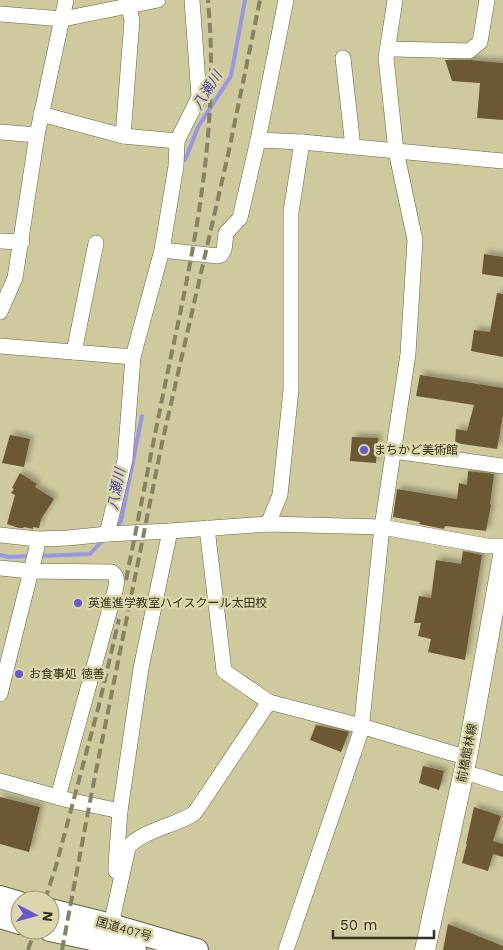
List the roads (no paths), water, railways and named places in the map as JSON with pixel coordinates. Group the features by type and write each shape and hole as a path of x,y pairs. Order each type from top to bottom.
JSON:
{"highway":[{"name":"国道407号","path":"60,915 104,938 135,950"},
{"name":"国道407号","path":"60,931 197,950"}],"main road":[{"name":"前橋館林線","path":"425,950 465,765 503,556"}],"street":[{"path":"0,312 15,278 37,134 66,0"},
{"path":"0,14 63,19 127,3 158,0"},
{"path":"107,534 125,460 133,357 162,250 176,166 177,141 199,97 192,0"},
{"path":"162,250 221,255 224,250 226,232 240,218 258,140 286,0"},
{"path":"286,950 361,731 382,527 408,354 415,240 396,152 386,58 395,0"},
{"path":"388,46 395,49 469,51 480,42 486,0"},
{"path":"123,136 132,20 127,3"},
{"path":"343,58 352,138 350,147"},
{"path":"41,114 123,136 177,141"},
{"path":"0,132 37,134"},
{"path":"258,140 302,142 503,162"},
{"path":"268,524 280,495 290,390 291,212 302,142"},
{"path":"0,241 22,242"},
{"path":"74,352 96,243"},
{"path":"0,346 133,357"},
{"path":"393,451 503,466"},
{"path":"0,535 37,543 107,534 268,524 382,527 487,546 503,546"},
{"path":"207,528 224,671 269,702 361,726 450,753 478,776 503,784"},
{"path":"122,873 116,870 120,811 142,668 170,531"},
{"path":"0,694 37,543"},
{"path":"0,568 112,572 116,575 116,587 58,797"},
{"path":"104,938 128,848 131,843 192,815 269,702"},
{"path":"0,781 120,811"}],"waterway":[{"name":"八瀬川","path":"185,160 198,127 231,76 245,0"},
{"name":"八瀬川","path":"114,529 121,521 142,416"},
{"name":"八瀬川","path":"38,556 90,554 104,539"},
{"name":"八瀬川","path":"0,555 9,557 31,556"}],"railway":[{"path":"126,580 186,282 202,189 210,95 211,48 208,0"},
{"path":"62,950 162,443 228,155 260,0"},
{"path":"48,890 99,705 119,619"},
{"path":"28,950 32,940"}],"place":[{"name":"まちかど美術館","path":"364,450"},
{"name":"英進進学教室ハイスクール太田校","path":"78,603"},
{"name":"お食事処 徳善","path":"19,674"}]}
